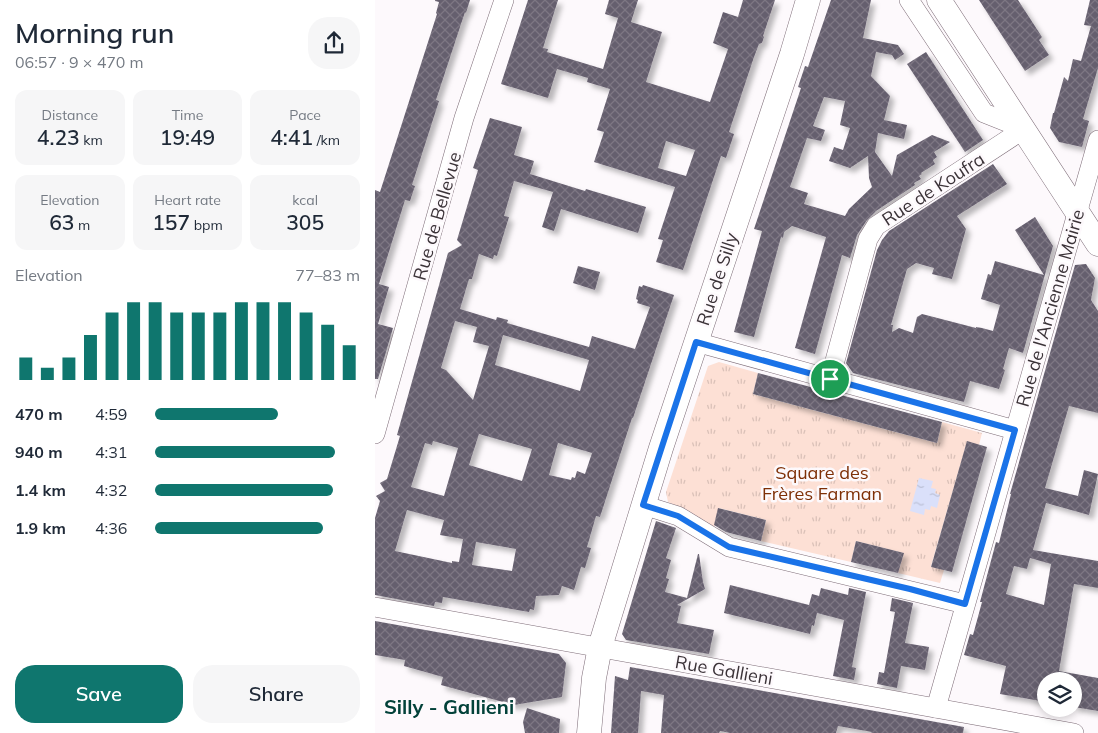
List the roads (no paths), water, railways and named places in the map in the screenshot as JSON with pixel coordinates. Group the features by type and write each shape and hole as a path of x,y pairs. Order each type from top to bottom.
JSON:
{"main road":[{"name":"Rue de Silly","path":"589,733 595,671 600,647 643,505 792,54 808,0"},
{"path":"939,0 1098,244"}],"street":[{"name":"Rue de Bellevue","path":"375,434 382,381 503,0"},
{"path":"909,0 984,113 1024,129"},
{"name":"Rue de Koufra","path":"830,379 868,239 876,226 1024,129"},
{"name":"Rue de l'Ancienne Mairie","path":"935,708 1098,140"},
{"path":"696,342 1015,430"},
{"path":"643,505 678,516 729,547 910,589 965,604"},
{"name":"Rue Gallieni","path":"375,607 428,610 600,647 1074,733"}],"water":[{"path":"919,478 933,481 931,488 936,489 935,493 940,495 937,508 931,506 930,510 925,509 924,515 910,511"}],"district":[{"name":"Silly - Gallieni","path":"449,706"}],"park label":[{"name":"Square des Frères Farman","path":"822,482"}]}
